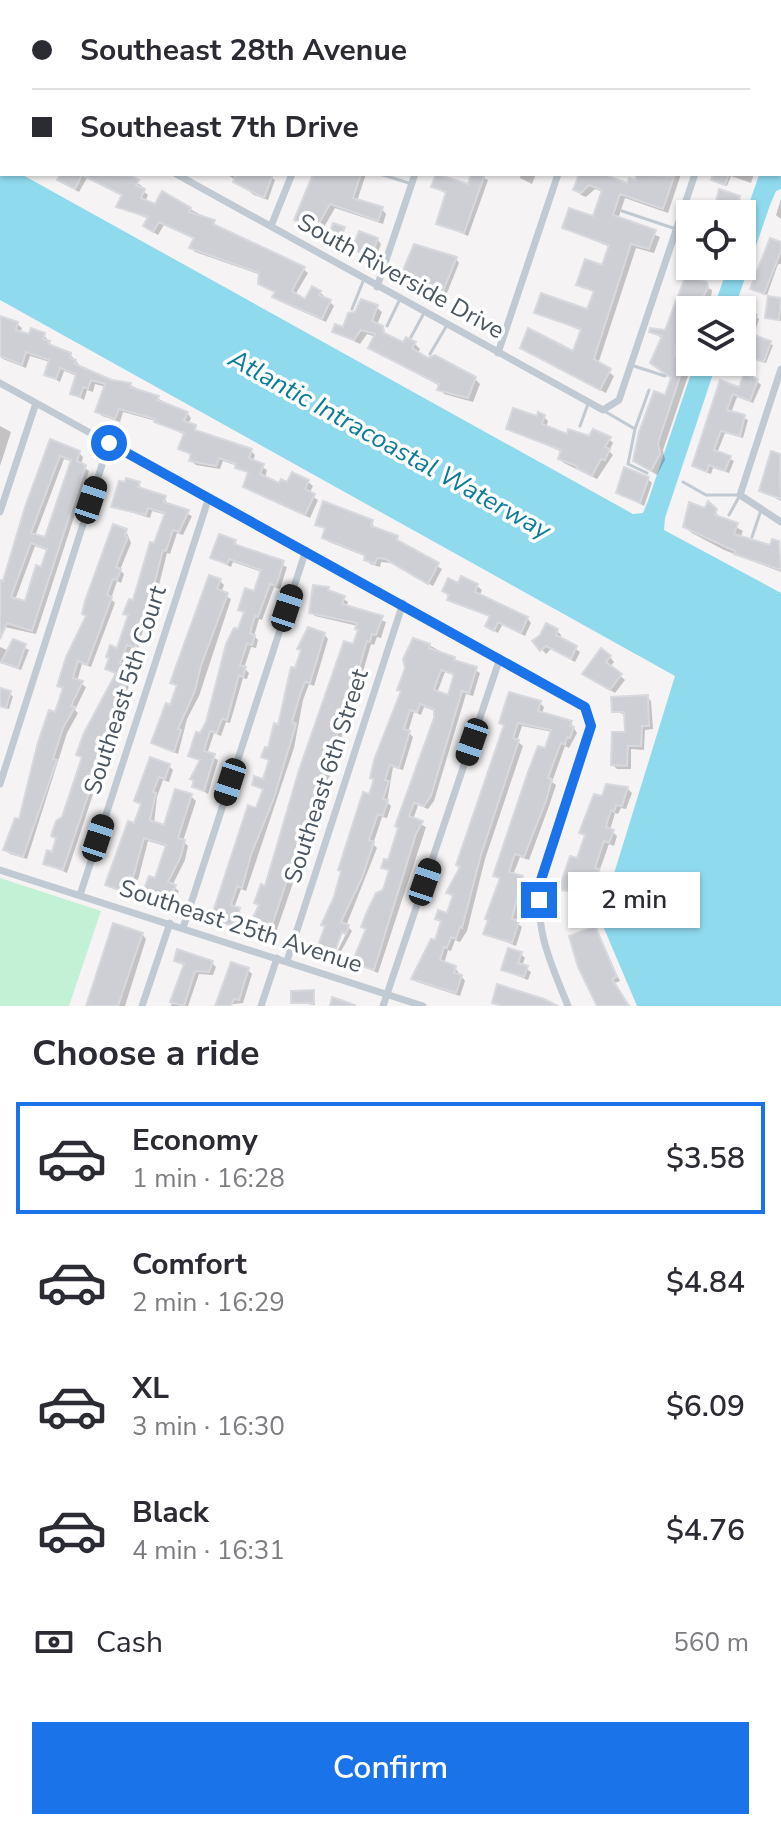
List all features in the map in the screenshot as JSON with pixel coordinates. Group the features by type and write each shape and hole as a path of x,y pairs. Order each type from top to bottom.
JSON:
{"street":[{"name":"South Riverside Drive","path":"180,176 588,404 606,410"},
{"path":"271,226 291,176"},
{"path":"377,287 414,176"},
{"path":"498,353 557,176"},
{"path":"686,200 694,176"},
{"path":"606,410 619,400 676,229"},
{"path":"781,369 740,495 781,522"},
{"path":"0,383 403,603 585,707 591,726 541,880 539,900 544,946 568,1006"},
{"path":"0,512 36,403"},
{"path":"0,784 109,443"},
{"name":"Southeast 5th Court","path":"80,895 209,497"},
{"path":"183,928 306,550"},
{"name":"Southeast 6th Street","path":"287,961 403,603"},
{"path":"383,1006 500,658"},
{"name":"Southeast 25th Avenue","path":"0,870 423,1006"},
{"path":"142,1006 170,923"},
{"path":"261,1006 277,958"}],"lane":[{"path":"386,176 412,184"},
{"path":"622,211 676,229"},
{"path":"352,309 364,279"},
{"path":"387,326 400,299"},
{"path":"411,337 424,313"},
{"path":"430,354 447,325"},
{"path":"631,365 665,376"},
{"path":"647,473 628,464 635,429 649,390"},
{"path":"580,426 588,404"},
{"path":"606,410 635,429"},
{"path":"683,482 706,495 740,495 729,515"},
{"path":"752,537 761,510"}],"green space":[{"path":"0,878 101,911 69,1006 0,1006"}],"water":[{"name":"Atlantic Intracoastal Waterway","path":"0,176 25,176 633,514 643,513 648,501 690,376 712,376 665,518 664,530 781,593 781,1006 637,1006 600,919 675,676 0,300"},
{"path":"759,176 781,176 781,189 776,191 756,246 756,200 750,200"},
{"path":"723,280 744,280 739,296 718,296"}],"building":[{"path":"59,176 82,176 75,189 57,180"},
{"path":"84,176 131,176 139,180 136,185 145,189 141,198 155,204 162,191 191,208 189,212 215,220 213,224 305,267 292,291 305,299 312,286 321,291 319,295 331,300 322,319 272,297 275,292 258,284 259,273 189,248 194,238 159,222 153,232 143,226 148,217 116,207 122,195"},
{"path":"235,176 272,176 264,198 233,182"},
{"path":"312,176 360,176 353,198 383,207 378,221 330,204 315,231 294,220"},
{"path":"435,176 468,184 470,176 484,176 464,233 436,224 446,192 431,187"},
{"path":"578,176 608,176 627,183 629,178 635,180 636,176 674,177 663,209 620,194 613,215 656,230 649,249 631,244 594,359 611,369 600,390 520,348 528,328 573,351 581,329 534,313 541,293 587,309 594,291 576,285 585,259 602,265 609,245 562,228 569,208 593,216 602,190 589,185 581,193 573,190"},
{"path":"712,176 728,176 725,185 711,180"},
{"path":"719,189 740,196 739,200 716,200"},
{"path":"333,223 345,227 339,242 328,238"},
{"path":"359,231 378,238 371,257 352,249"},
{"path":"770,238 781,242 781,251 764,294 750,289"},
{"path":"414,244 457,257 441,296 401,275"},
{"path":"684,280 707,282 704,296 678,296"},
{"path":"768,296 781,298 779,320 765,318"},
{"path":"361,299 378,305 372,321 383,326 384,333 403,342 406,337 416,342 412,348 428,358 435,355 476,377 468,398 437,390 439,384 368,348 375,334 361,330 354,340 332,332 335,324 343,327 348,313 355,312"},
{"path":"676,301 676,376 680,376 658,443 660,454 651,471 633,461 639,432 654,391 665,395 671,378 650,363 662,336 649,332 650,328 665,330"},
{"path":"0,316 18,322 16,330 29,334 31,328 45,333 43,339 71,353 70,358 76,360 75,364 112,380 131,383 130,387 159,396 157,400 188,412 184,421 196,425 195,430 252,449 249,458 264,464 260,474 279,483 281,479 287,482 292,472 309,480 305,489 315,494 305,515 243,487 248,472 235,468 236,464 219,458 216,466 189,461 191,454 178,449 184,433 154,422 155,419 119,409 115,419 95,412 105,384 91,380 88,389 83,387 80,397 70,394 76,374 60,368 56,379 44,375 49,360 26,352 22,365 0,356"},
{"path":"756,336 771,341 764,362 756,359"},
{"path":"743,376 758,379 750,401 733,394 727,410 745,415 740,436 721,431 714,450 731,456 725,471 709,465 707,472 692,466 720,380 739,387"},
{"path":"513,408 537,416 538,412 545,415 542,424 567,434 568,429 589,436 593,429 611,437 605,447 610,449 605,460 601,459 592,476 558,459 561,450 506,429"},
{"path":"50,439 80,451 77,461 86,465 32,631 7,623 0,639 0,580 3,581","holes":["60,456 71,460 45,537 31,533","31,543 47,549 41,567 36,565 25,601 11,597"]},
{"path":"771,451 780,454 781,499 759,491"},
{"path":"624,467 649,477 640,503 616,493"},
{"path":"126,478 140,482 138,487 166,496 164,502 189,510 179,532 173,530 166,551 163,550 152,593 134,640 138,641 135,648 127,645 120,663 130,667 126,684 99,753 102,754 63,870 43,864 47,850 52,852 56,838 51,836 56,821 62,817 82,757 76,755 84,733 116,673 105,669 110,645 117,648 128,615 123,614 129,599 133,600 150,542 154,543 165,513 148,508 146,515 111,507 119,481 125,482"},
{"path":"323,501 373,520 371,526 398,536 397,540 439,563 428,584 385,559 377,558 375,564 364,560 365,555 322,538 325,528 315,525"},
{"path":"708,501 717,509 715,515 738,523 734,534 770,545 772,539 779,541 781,570 734,554 735,551 683,527 689,502 705,508"},
{"path":"113,524 127,529 125,536 128,537 116,567 121,569 107,595 112,597 87,665 78,661 73,678 83,681 71,706 75,707 63,728 53,759 57,760 23,857 3,850 15,818 19,819 38,742 49,710 55,712 63,688 57,686 66,657 86,616 82,614 85,601"},
{"path":"219,534 236,540 234,544 284,561 276,586 270,584 258,617 255,616 250,633 255,635 252,645 247,644 240,665 246,667 243,677 239,675 227,720 222,719 217,733 210,731 204,751 215,754 204,791 192,787 194,780 190,779 200,760 188,756 196,732 200,733 206,722 226,644 234,628 238,629 244,612 238,610 245,588 254,591 261,570 229,559 227,564 210,558"},
{"path":"209,575 221,579 217,589 228,593 195,691 178,729 181,730 174,752 151,743 166,703 170,705 177,685 170,683"},
{"path":"461,576 478,584 475,592 528,617 521,633 498,622 494,631 485,626 490,616 447,600 449,595 442,591 448,578 458,583"},
{"path":"313,585 329,587 328,590 345,596 342,604 383,616 376,635 372,634 370,642 367,641 354,686 351,685 331,756 268,938 255,933 257,928 249,926 259,905 254,903 261,884 265,886 299,770 344,641 353,644 358,630 355,629 357,623 309,613"},
{"path":"546,623 558,629 556,635 577,646 571,659 546,646 540,651 532,641 540,635"},
{"path":"308,627 325,633 310,683 305,682 300,695 292,722 296,724 274,798 251,855 242,888 237,886 231,905 240,908 234,927 211,918 248,805 256,808 263,789 252,785 254,776 263,779 269,760 261,757 265,747 268,748 274,723 278,725 291,667 295,668 301,650 297,649"},
{"path":"413,638 430,644 429,648 455,657 454,660 477,667 469,693 462,691 431,796 424,806 414,803 409,816 423,821 416,834 374,970 352,963 366,929 361,927 366,914 376,893 383,890 389,870 381,868 384,859 388,860 398,828 395,826 434,718 434,709 420,704 417,712 410,710 404,729 410,731 399,768 390,765 385,780 389,781 383,799 388,800 383,816 378,814 369,840 374,842 362,878 341,922 349,925 346,934 342,932 334,954 329,952 327,957 312,952 314,944 318,946 325,926 321,925 334,897 341,871 338,870 363,792 369,794 374,779 370,778 374,760 401,691 397,690 405,668 403,659","holes":["441,670 454,674 448,695 434,690"]},
{"path":"13,639 26,644 18,668 1,662"},
{"path":"601,648 611,656 606,662 622,674 610,690 582,674"},
{"path":"0,688 11,691 6,708 0,706"},
{"path":"509,692 541,701 538,711 572,721 570,726 574,727 565,745 561,743 548,778 552,779 546,801 524,857 515,854 509,872 523,876 512,919 519,921 512,943 483,934 488,920 485,919 500,878 493,876 528,772 538,746 545,748 551,730 518,723 513,738 519,740 481,855 462,928 456,939 451,937 447,948 444,947 440,960 456,966 454,973 462,975 456,993 411,979 431,939 435,940 441,921 435,919 438,910 447,913 453,895 446,893 460,867 456,865 504,725 499,723"},
{"path":"648,695 649,726 642,726 641,746 628,746 627,766 611,765 612,732 625,732 624,712 612,712 611,697"},
{"path":"150,757 170,764 165,779 159,777 153,792 156,793 150,820 164,825 175,789 192,794 178,838 185,840 181,856 168,882 176,885 166,906 141,897 149,876 155,878 166,845 144,838 133,878 130,876 124,892 105,885 128,821 134,823 141,804 134,801"},
{"path":"606,784 628,787 622,806 616,805 614,812 611,810 606,827 614,830 609,843 604,841 595,868 599,869 593,926 572,924 574,900 570,900 570,891 561,890 562,880 570,856 577,858 585,835 579,833 594,794 602,796"},
{"path":"113,923 143,933 118,1006 86,1006"},
{"path":"595,926 617,977 612,979 629,1006 597,1006 578,967 569,936"},
{"path":"508,948 522,952 518,963 528,966 524,977 501,970"},
{"path":"177,949 213,961 209,972 195,971 184,1006 170,1002 184,964 174,961"},
{"path":"231,962 249,968 239,1000 234,999 231,1006 215,1006"},
{"path":"497,984 558,1006 502,1006 492,1003"},
{"path":"314,990 314,1003 291,1003 291,991"},
{"path":"332,997 355,1005 355,1006 330,1006"}],"route":[{"path":"109,443 403,603 585,707 591,726 541,880 539,900"}]}
